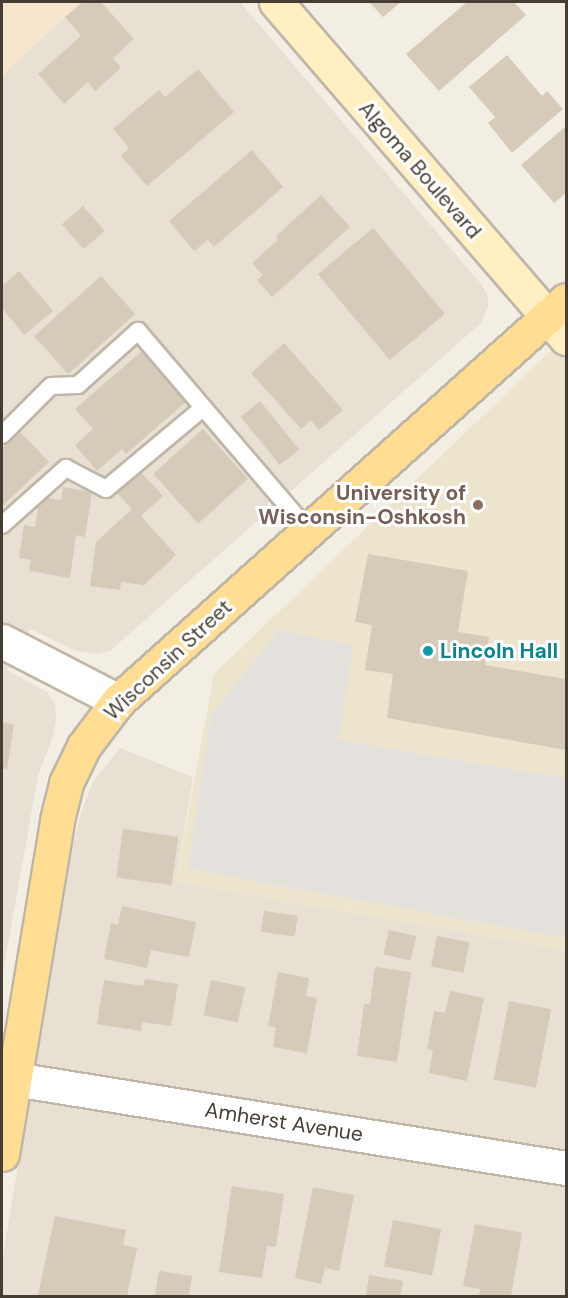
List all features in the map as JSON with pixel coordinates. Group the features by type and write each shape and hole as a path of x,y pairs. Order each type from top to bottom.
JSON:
{"main road":[{"name":"Algoma Boulevard","path":"276,2 560,318"},
{"name":"Wisconsin Street","path":"2,1154 8,1078 57,820 66,783 84,746 118,701 308,530 560,318"}],"street":[{"path":"2,640 118,701"},
{"name":"Amherst Avenue","path":"8,1078 567,1168"}],"lane":[{"path":"2,435 51,386 78,385 138,331 308,530"},
{"path":"2,525 66,468 106,489 203,408"}],"shaded area":[{"path":"2,2 80,2 2,76"},
{"path":"80,2 240,2 481,284 487,294 489,305 481,323 110,651 96,654 76,651 30,629 7,670 47,692 55,704 56,719 53,736 38,776 2,978 2,76"},
{"name":"University of Wisconsin-Oshkosh","path":"566,336 566,950 176,882 214,674"},
{"path":"279,630 353,645 339,740 566,778 566,938 188,869 211,714"},
{"path":"120,748 193,777 176,882 566,950 566,1296 2,1296 2,1261 70,858 81,812 93,782"}],"building":[{"path":"83,2 101,2 134,39 113,58 121,68 95,91 88,82 64,104 38,74 81,36 65,17"},
{"path":"369,2 401,2 383,17"},
{"path":"467,2 514,2 526,15 439,91 406,54"},
{"path":"507,55 542,96 547,91 563,109 512,153 488,123 495,117 469,87"},
{"path":"198,69 234,112 147,186 121,156 129,148 113,129 159,90 165,97"},
{"path":"566,126 566,193 554,203 521,165"},
{"path":"252,150 283,187 214,247 208,240 194,251 169,221"},
{"path":"321,195 350,227 272,297 257,280 263,275 252,263 278,240 276,236"},
{"path":"83,206 105,231 84,249 62,224"},
{"path":"373,228 445,314 390,360 318,274"},
{"path":"19,271 53,311 24,335 2,308 2,286"},
{"path":"101,276 135,314 68,374 34,336"},
{"path":"284,343 343,410 319,430 311,420 301,429 251,373"},
{"path":"144,349 188,400 126,454 122,449 97,471 75,445 93,429 75,409"},
{"path":"260,401 299,449 280,465 241,417"},
{"path":"203,429 248,479 198,524 153,474"},
{"path":"19,431 49,462 2,506 2,448"},
{"path":"140,471 163,496 141,516 176,555 144,585 121,582 120,590 90,586 96,542 132,509 117,493"},
{"path":"63,487 92,492 85,537 76,535 70,578 29,571 31,560 19,558 24,525 35,527 40,497 61,500"},
{"name":"Lincoln Hall","path":"368,554 468,571 458,632 489,637 485,665 566,679 566,750 387,718 393,674 365,670 372,625 355,622"},
{"path":"2,722 14,725 7,769 2,768"},
{"path":"123,829 178,837 172,885 116,878"},
{"path":"122,906 196,922 189,957 151,950 147,968 104,959 111,923 118,925"},
{"path":"264,911 298,916 295,937 261,932"},
{"path":"389,930 416,936 411,961 383,954"},
{"path":"437,936 469,942 463,973 431,966"},
{"path":"375,967 411,972 397,1062 357,1056 364,1004 370,1004"},
{"path":"278,972 309,978 306,996 317,998 307,1053 273,1047 276,1028 268,1026"},
{"path":"145,979 178,984 171,1026 142,1022 141,1031 97,1024 104,980 143,986"},
{"path":"211,980 245,987 238,1022 204,1015"},
{"path":"450,991 484,998 467,1081 429,1073 433,1050 427,1049 434,1011 445,1013"},
{"path":"509,1001 551,1009 536,1088 494,1080"},
{"path":"232,1186 284,1194 276,1247 267,1246 262,1278 219,1272"},
{"path":"313,1187 354,1195 339,1271 325,1268 321,1284 295,1278"},
{"path":"55,1216 126,1230 123,1245 137,1248 127,1296 38,1295"},
{"path":"393,1220 441,1229 432,1275 384,1266"},
{"path":"475,1224 522,1233 511,1296 479,1296 480,1289 463,1286"},
{"path":"159,1271 192,1276 189,1296 155,1296"},
{"path":"369,1275 403,1281 400,1296 366,1296"}],"place":[{"name":"University of Wisconsin-Oshkosh","path":"478,505"},
{"name":"Lincoln Hall","path":"428,651"}]}
